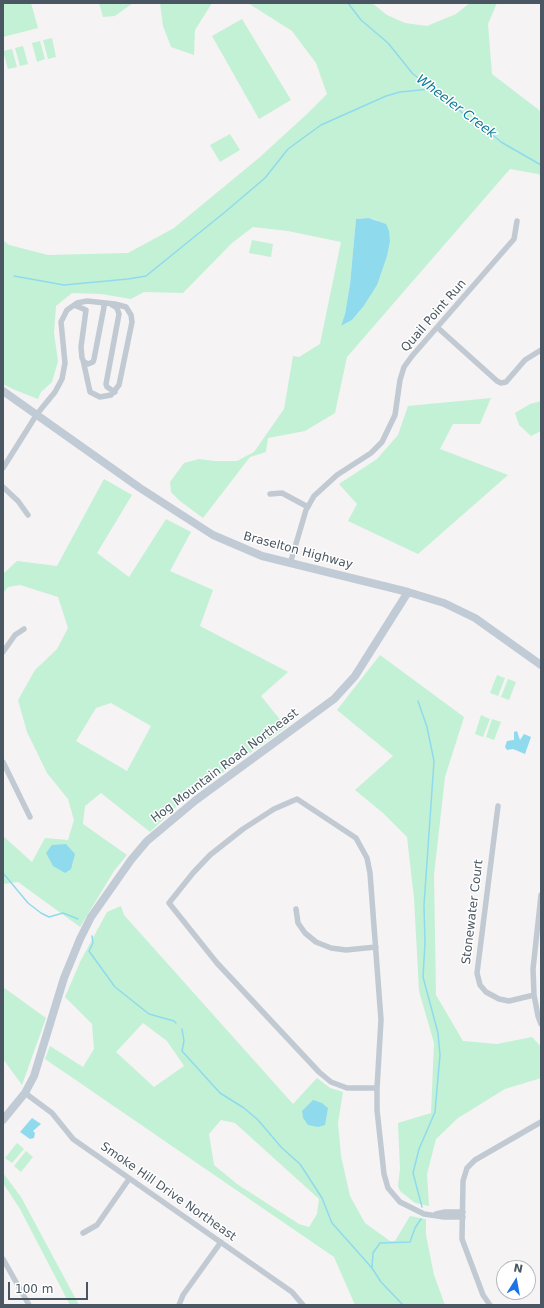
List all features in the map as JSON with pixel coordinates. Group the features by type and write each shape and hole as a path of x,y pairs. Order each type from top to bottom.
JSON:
{"street":[{"name":"Quail Point Run","path":"290,564 299,529 314,496 323,486 371,453 382,442 395,415 400,380 404,367 514,239 517,221"},
{"path":"3,468 37,414 55,392 62,379 65,363 61,322 67,310 74,305 87,301 126,307 130,311 132,322 119,385 115,392 106,397 100,397 90,392 81,347 86,310 74,305"},
{"path":"83,360 88,364 93,362 104,307 103,303"},
{"path":"113,304 120,314 106,384 107,387 115,392"},
{"path":"438,328 501,383 506,382 525,360 541,350"},
{"name":"Braselton Highway","path":"3,391 187,520 238,547 290,564 408,592 444,603 475,618 541,665"},
{"path":"3,487 18,501 28,515"},
{"path":"270,494 282,493 308,507"},
{"name":"Hog Mountain Road Northeast","path":"3,1120 25,1093 34,1076 55,1004 80,939 91,917 130,860 147,840 196,800 334,699 355,676 408,592"},
{"path":"3,652 15,635 24,630"},
{"path":"3,762 30,817"},
{"path":"376,1088 347,1088 331,1082 319,1072 217,963 169,903 192,873 210,855 243,829 268,813 297,799 356,838 363,849 370,873 381,1020 376,1088 384,1174 388,1188 400,1202 424,1214 434,1214 444,1217 463,1214"},
{"name":"Stonewater Court","path":"498,806 477,973 480,985 486,992 499,999 509,1001 534,995"},
{"path":"541,895 532,969 534,995 541,1024"},
{"path":"296,909 298,923 305,933 316,942 331,948 346,950 376,947"},
{"name":"Smoke Hill Drive Northeast","path":"25,1093 52,1113 73,1139 292,1292 303,1305"},
{"path":"490,1305 482,1295 462,1239 463,1181 467,1168 475,1160 541,1122"},
{"path":"83,1234 97,1225 129,1179"},
{"path":"179,1305 183,1295 221,1242"},
{"path":"3,1258 29,1305"}],"green space":[{"path":"3,3 31,3 38,28 3,37"},
{"path":"99,3 133,3 115,16 103,17"},
{"path":"160,3 212,3 195,30 194,55 171,47 163,26"},
{"path":"248,3 372,3 387,15 405,23 427,26 456,14 470,3 497,3 488,24 492,74 539,110 541,115 541,176 538,174 510,169 347,357 335,413 305,431 268,438 266,452 250,457 203,518 180,501 171,492 170,482 184,463 199,459 214,461 237,461 254,452 284,409 293,356 299,357 320,344 341,242 288,231 253,227 232,243 183,293 144,292 131,299 101,294 72,293 56,306 54,333 58,361 52,382 41,392 38,399 3,384 3,240 9,245 48,255 128,253 174,228 260,157 327,94 316,63 292,31","holes":["369,218 377,220 363,307 352,320 341,326 345,314 350,284 356,219"]},
{"path":"242,19 291,100 259,119 212,36"},
{"path":"52,38 56,57 48,59 43,40"},
{"path":"40,41 45,59 37,62 32,43"},
{"path":"23,46 28,64 20,66 15,48"},
{"path":"12,49 17,67 8,69 3,51"},
{"path":"230,134 240,150 220,162 210,145"},
{"path":"252,240 273,244 271,257 249,253"},
{"path":"491,398 480,424 453,424 440,449 508,475 418,554 348,521 357,504 339,484 377,459 398,435 408,406"},
{"path":"541,401 541,431 531,436 519,425 515,413 530,404"},
{"path":"104,479 132,495 97,553 129,577 166,519 191,532 170,571 213,590 200,626 288,672 261,696 286,727 178,805 150,832 101,793 85,806 83,824 127,855 114,871 80,927 18,882 3,884 3,836 32,862 45,838 68,840 74,820 68,799 47,773 27,732 18,700 35,670 57,649 68,628 58,597 20,585 8,587 3,593 3,574 17,561 57,566","holes":["111,703 151,726 127,771 76,741 96,708"]},
{"path":"380,655 464,717 445,777 434,875 436,995 463,1041 497,1044 532,1037 541,1047 541,1078 505,1089 458,1118 436,1139 427,1174 429,1206 415,1203 400,1191 398,1186 400,1169 398,1123 431,1113 434,1043 419,991 414,898 407,837 383,813 355,790 393,756 337,710"},
{"path":"497,675 505,678 498,696 490,693"},
{"path":"508,679 516,682 509,700 501,697"},
{"path":"481,715 490,719 483,737 475,734"},
{"path":"492,719 501,722 494,740 486,737"},
{"path":"121,906 124,915 293,1104 317,1078 330,1088 343,1092 338,1123 341,1156 350,1196 365,1223 390,1241 395,1241 410,1216 426,1219 426,1235 434,1275 445,1305 355,1305 334,1257 45,1059 50,1046 83,1067 94,1049 92,1024 65,997 81,960 107,912","holes":["143,1023 167,1041 184,1066 154,1087 116,1052","221,1120 235,1123 319,1199 317,1214 309,1227 299,1224 237,1184 214,1165 209,1134"]},
{"path":"3,987 46,1018 22,1085 3,1059"},
{"path":"17,1143 24,1149 12,1163 5,1158"},
{"path":"26,1151 33,1157 21,1172 14,1166"},
{"path":"3,1173 21,1197 79,1305 70,1305 20,1209 3,1183"}],"water":[{"path":"369,218 386,224 389,231 390,241 387,256 377,285 363,307 352,320 341,326 345,314 350,284 356,219"},
{"path":"517,731 520,740 524,734 531,737 525,754 513,749 507,750 505,747 507,741 514,740 514,732"},
{"path":"66,844 75,854 71,869 65,873 53,866 46,853 52,845"},
{"path":"313,1100 322,1103 328,1108 325,1125 318,1127 308,1125 303,1118 302,1111"},
{"path":"32,1118 41,1124 33,1131 35,1133 34,1138 30,1139 20,1132"}],"waterway":[{"name":"Wheeler Creek","path":"348,3 361,20 388,43 413,74 428,85 430,89 474,123 482,126 501,142 541,165"},
{"path":"14,276 64,285 146,276 265,178 288,149 321,125 386,96 400,92 430,89"},
{"path":"418,701 427,727 434,761 424,905 425,943 423,977 438,1033 440,1055 435,1112 419,1149 413,1173 422,1207"},
{"path":"3,873 28,903 41,913 49,917 63,913 78,919"},
{"path":"92,936 93,943 89,951 115,987 149,1014 174,1021 176,1023"},
{"path":"182,1029 184,1041 182,1051 220,1093 244,1108 258,1120 282,1148 300,1164 322,1198 332,1223 372,1268 381,1282 403,1305"},
{"path":"372,1268 373,1253 380,1243 410,1242 415,1228 421,1219"}]}
